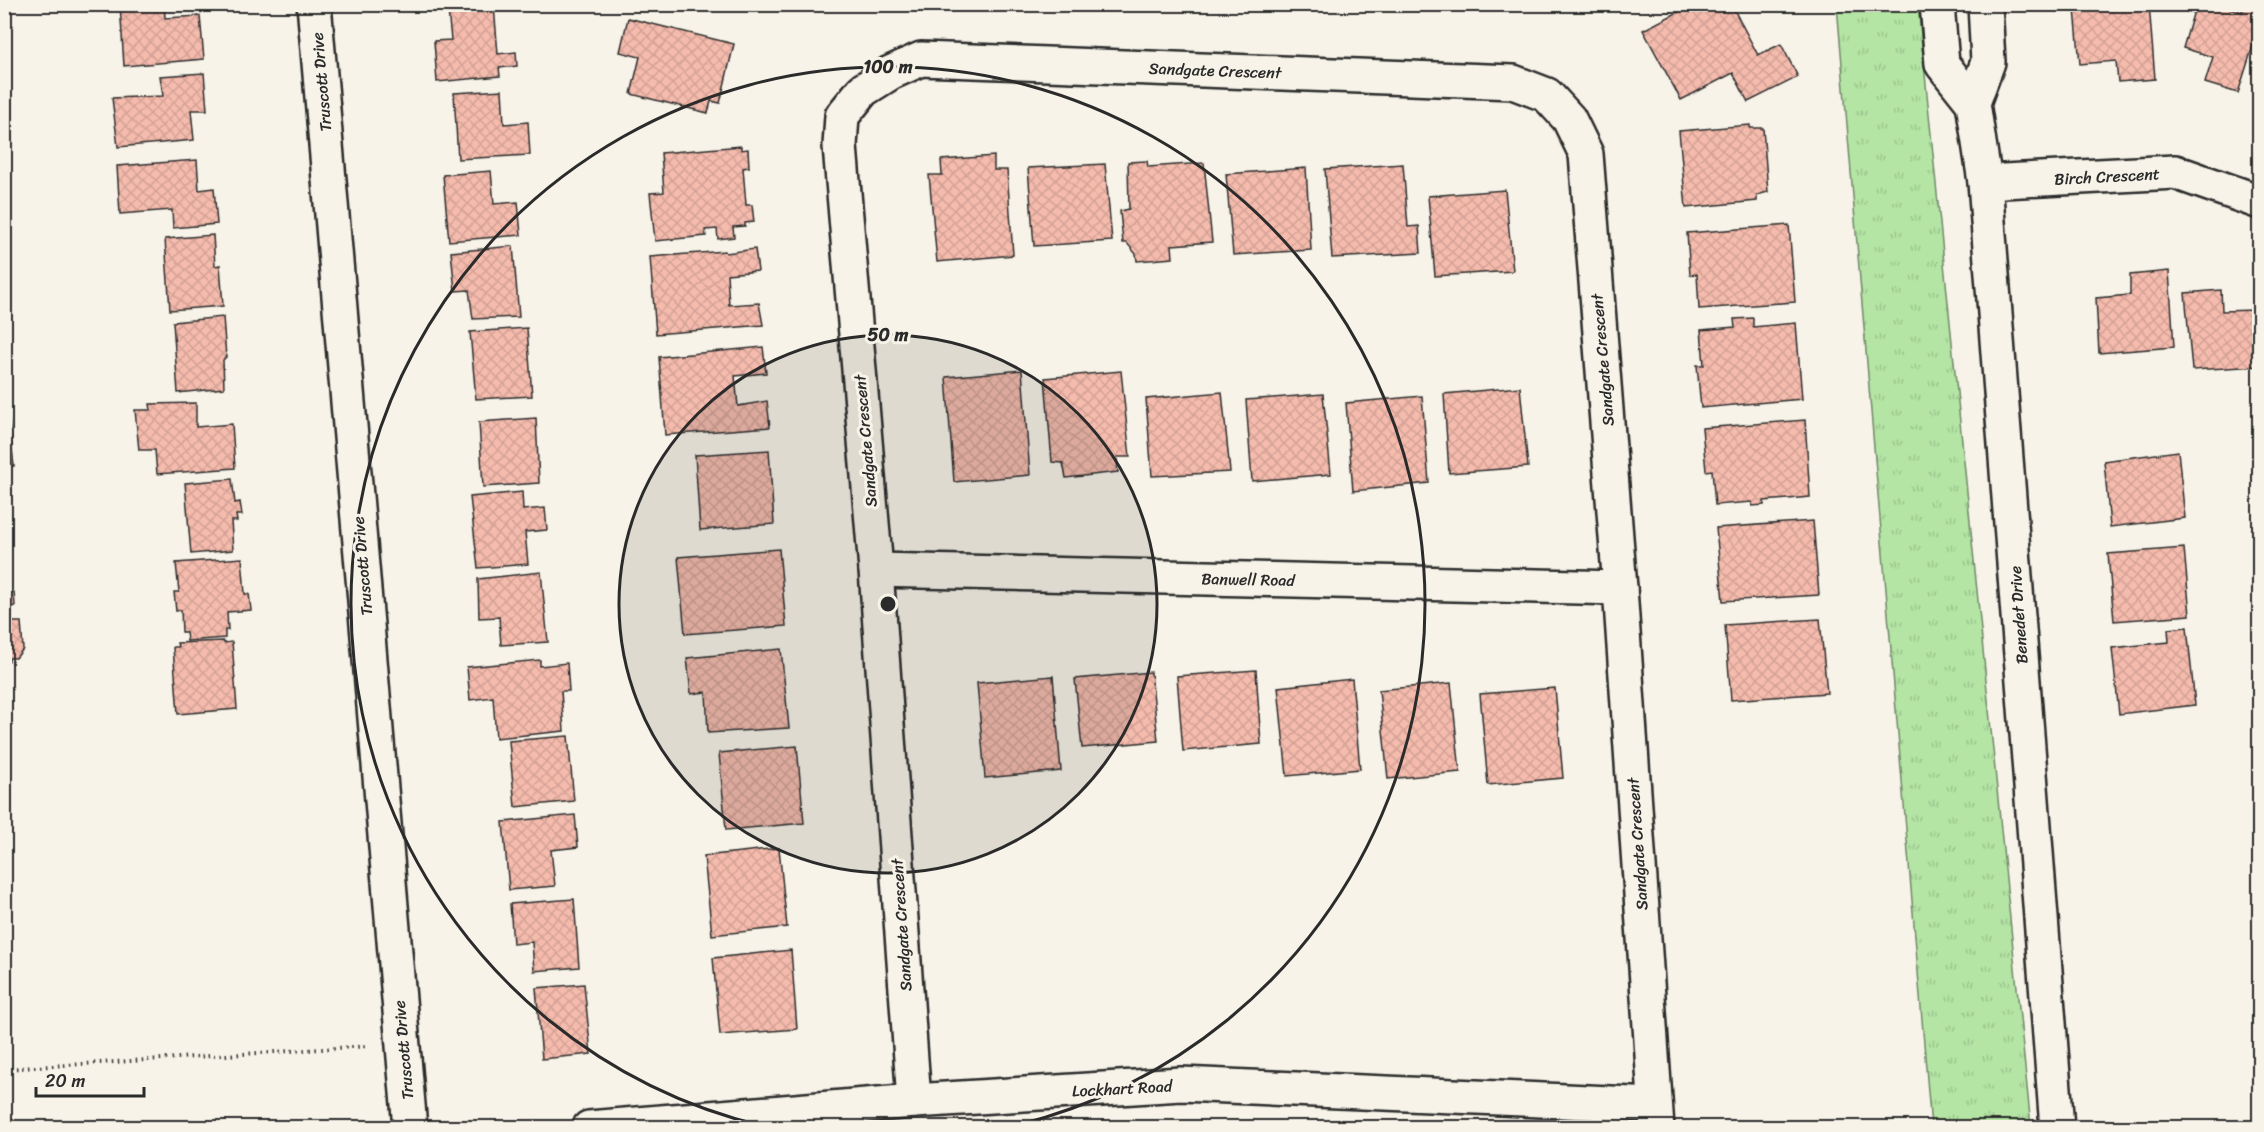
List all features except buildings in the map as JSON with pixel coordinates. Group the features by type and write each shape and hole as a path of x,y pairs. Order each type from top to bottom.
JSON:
{"street":[{"name":"Truscott Drive","path":"314,4 410,1128"},
{"name":"Benedet Drive","path":"1937,4 1942,64 1972,103 1985,182 2057,1128"},
{"path":"1972,103 1988,62 1985,4"},
{"name":"Sandgate Crescent","path":"914,1101 876,570 840,146 842,116 863,90 890,73 921,59 1513,82 1547,95 1569,119 1586,154 1620,588 1656,1116"},
{"name":"Birch Crescent","path":"1985,182 2175,172 2259,202"},
{"name":"Banwell Road","path":"876,570 1620,588"},
{"name":"Lockhart Road","path":"589,1128 914,1101 1181,1084 1656,1116"}],"path":[{"path":"4,1068 403,1044"}],"green space":[{"path":"1837,5 1918,5 2031,1127 1931,1127"}]}
